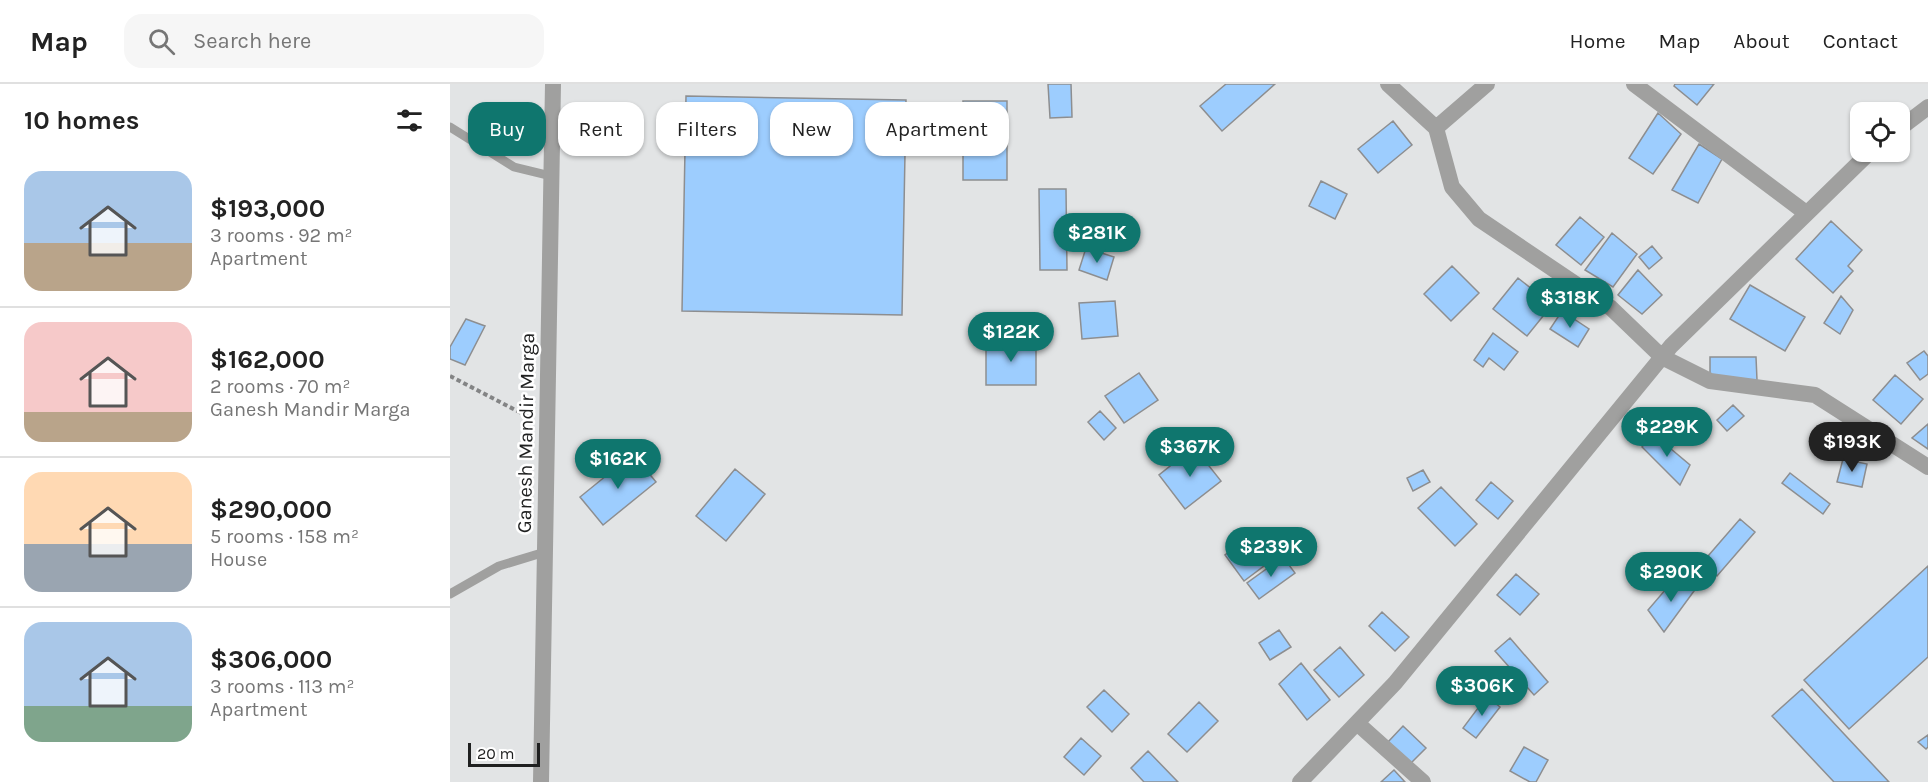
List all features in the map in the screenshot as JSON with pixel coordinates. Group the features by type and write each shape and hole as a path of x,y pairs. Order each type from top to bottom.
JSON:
{"street":[{"name":"Ganesh Mandir Marga","path":"541,782 553,84"},
{"path":"1388,84 1436,128 1452,187 1479,219 1611,308 1662,357 1710,381 1815,395 1928,467"},
{"path":"1436,128 1487,84"},
{"path":"1634,84 1806,213"},
{"path":"1910,121 1928,107"},
{"path":"1300,782 1395,683 1662,357 1860,162"},
{"path":"1357,723 1423,782"}],"lane":[{"path":"450,127 514,167 551,176"},
{"path":"450,594 499,566 545,552"}],"path":[{"path":"450,376 547,426"}],"building":[{"path":"1048,84 1071,84 1072,117 1050,118"},
{"path":"1226,84 1275,84 1222,131 1200,106"},
{"path":"1675,84 1714,84 1697,105 1674,86"},
{"path":"686,96 906,100 906,102 865,102 865,156 905,156 902,315 682,311 685,156 758,156 758,102 686,102"},
{"path":"963,101 1007,101 1007,102"},
{"path":"1658,113 1681,134 1653,174 1629,158"},
{"path":"1393,121 1412,145 1378,173 1358,149"},
{"path":"1699,144 1722,159 1698,203 1672,190"},
{"path":"963,156 1007,156 1007,180 963,180"},
{"path":"1321,181 1347,194 1335,219 1309,206"},
{"path":"1039,189 1066,189 1067,270 1040,270"},
{"path":"1580,217 1604,237 1581,265 1556,245"},
{"path":"1831,221 1862,250 1848,266 1853,271 1833,293 1796,259"},
{"path":"1092,223 1107,228 1101,246 1087,242"},
{"path":"1612,233 1637,254 1613,287 1585,270"},
{"path":"1652,246 1662,258 1649,269 1639,257"},
{"path":"1086,248 1114,257 1107,280 1079,270"},
{"path":"1452,266 1479,293 1451,321 1424,294"},
{"path":"1638,270 1662,295 1642,314 1618,295"},
{"path":"1518,278 1552,305 1527,336 1493,309"},
{"path":"1750,285 1805,317 1785,351 1730,319"},
{"path":"1841,296 1853,310 1840,334 1824,323"},
{"path":"1115,301 1118,336 1082,339 1079,303"},
{"path":"1562,311 1589,329 1578,347 1550,329"},
{"path":"466,319 485,326 465,365 450,359 450,347"},
{"path":"1493,333 1518,352 1504,370 1489,358 1483,367 1474,360"},
{"path":"986,341 1036,342 1036,385 986,385"},
{"path":"1924,351 1928,356 1928,374 1920,380 1907,363"},
{"path":"1710,357 1756,357 1757,380 1710,381"},
{"path":"1139,373 1158,400 1124,423 1105,396"},
{"path":"1895,375 1923,399 1901,424 1873,400"},
{"path":"1733,405 1744,416 1727,431 1717,420"},
{"path":"1100,411 1116,428 1104,440 1088,422"},
{"path":"1928,424 1928,449 1912,438"},
{"path":"1652,433 1690,465 1680,485 1642,447"},
{"path":"1194,447 1221,481 1185,509 1159,475"},
{"path":"633,454 656,482 603,525 580,497"},
{"path":"1843,459 1867,464 1862,487 1837,482"},
{"path":"735,469 765,494 726,541 696,516"},
{"path":"1423,470 1430,482 1413,491 1407,478"},
{"path":"1790,473 1830,504 1823,514 1782,483"},
{"path":"1491,482 1513,501 1498,519 1476,500"},
{"path":"1441,487 1477,524 1455,546 1418,508"},
{"path":"1740,519 1755,532 1717,576 1702,563"},
{"path":"1256,531 1276,557 1244,581 1225,555"},
{"path":"1283,557 1295,573 1259,599 1247,583"},
{"path":"1928,566 1928,657 1849,729 1804,680"},
{"path":"1516,574 1539,594 1520,615 1497,595"},
{"path":"1678,575 1694,591 1664,632 1648,610"},
{"path":"1382,612 1409,637 1395,651 1369,626"},
{"path":"1279,630 1291,647 1270,660 1259,643"},
{"path":"1510,638 1548,682 1534,695 1495,651"},
{"path":"1340,647 1364,675 1339,697 1314,670"},
{"path":"1301,663 1330,700 1307,720 1279,684"},
{"path":"1802,689 1889,782 1834,782 1772,716"},
{"path":"1104,690 1129,714 1112,732 1087,707"},
{"path":"1487,696 1500,707 1476,738 1463,728"},
{"path":"1199,702 1218,721 1187,752 1168,734"},
{"path":"1403,726 1426,748 1411,763 1388,742"},
{"path":"1928,735 1928,747 1926,749 1918,742"},
{"path":"1081,738 1101,756 1084,775 1064,757"},
{"path":"1524,747 1548,760 1536,782 1530,782 1510,771"},
{"path":"1148,751 1178,782 1144,782 1131,768"},
{"path":"1394,770 1405,782 1381,782"}]}
